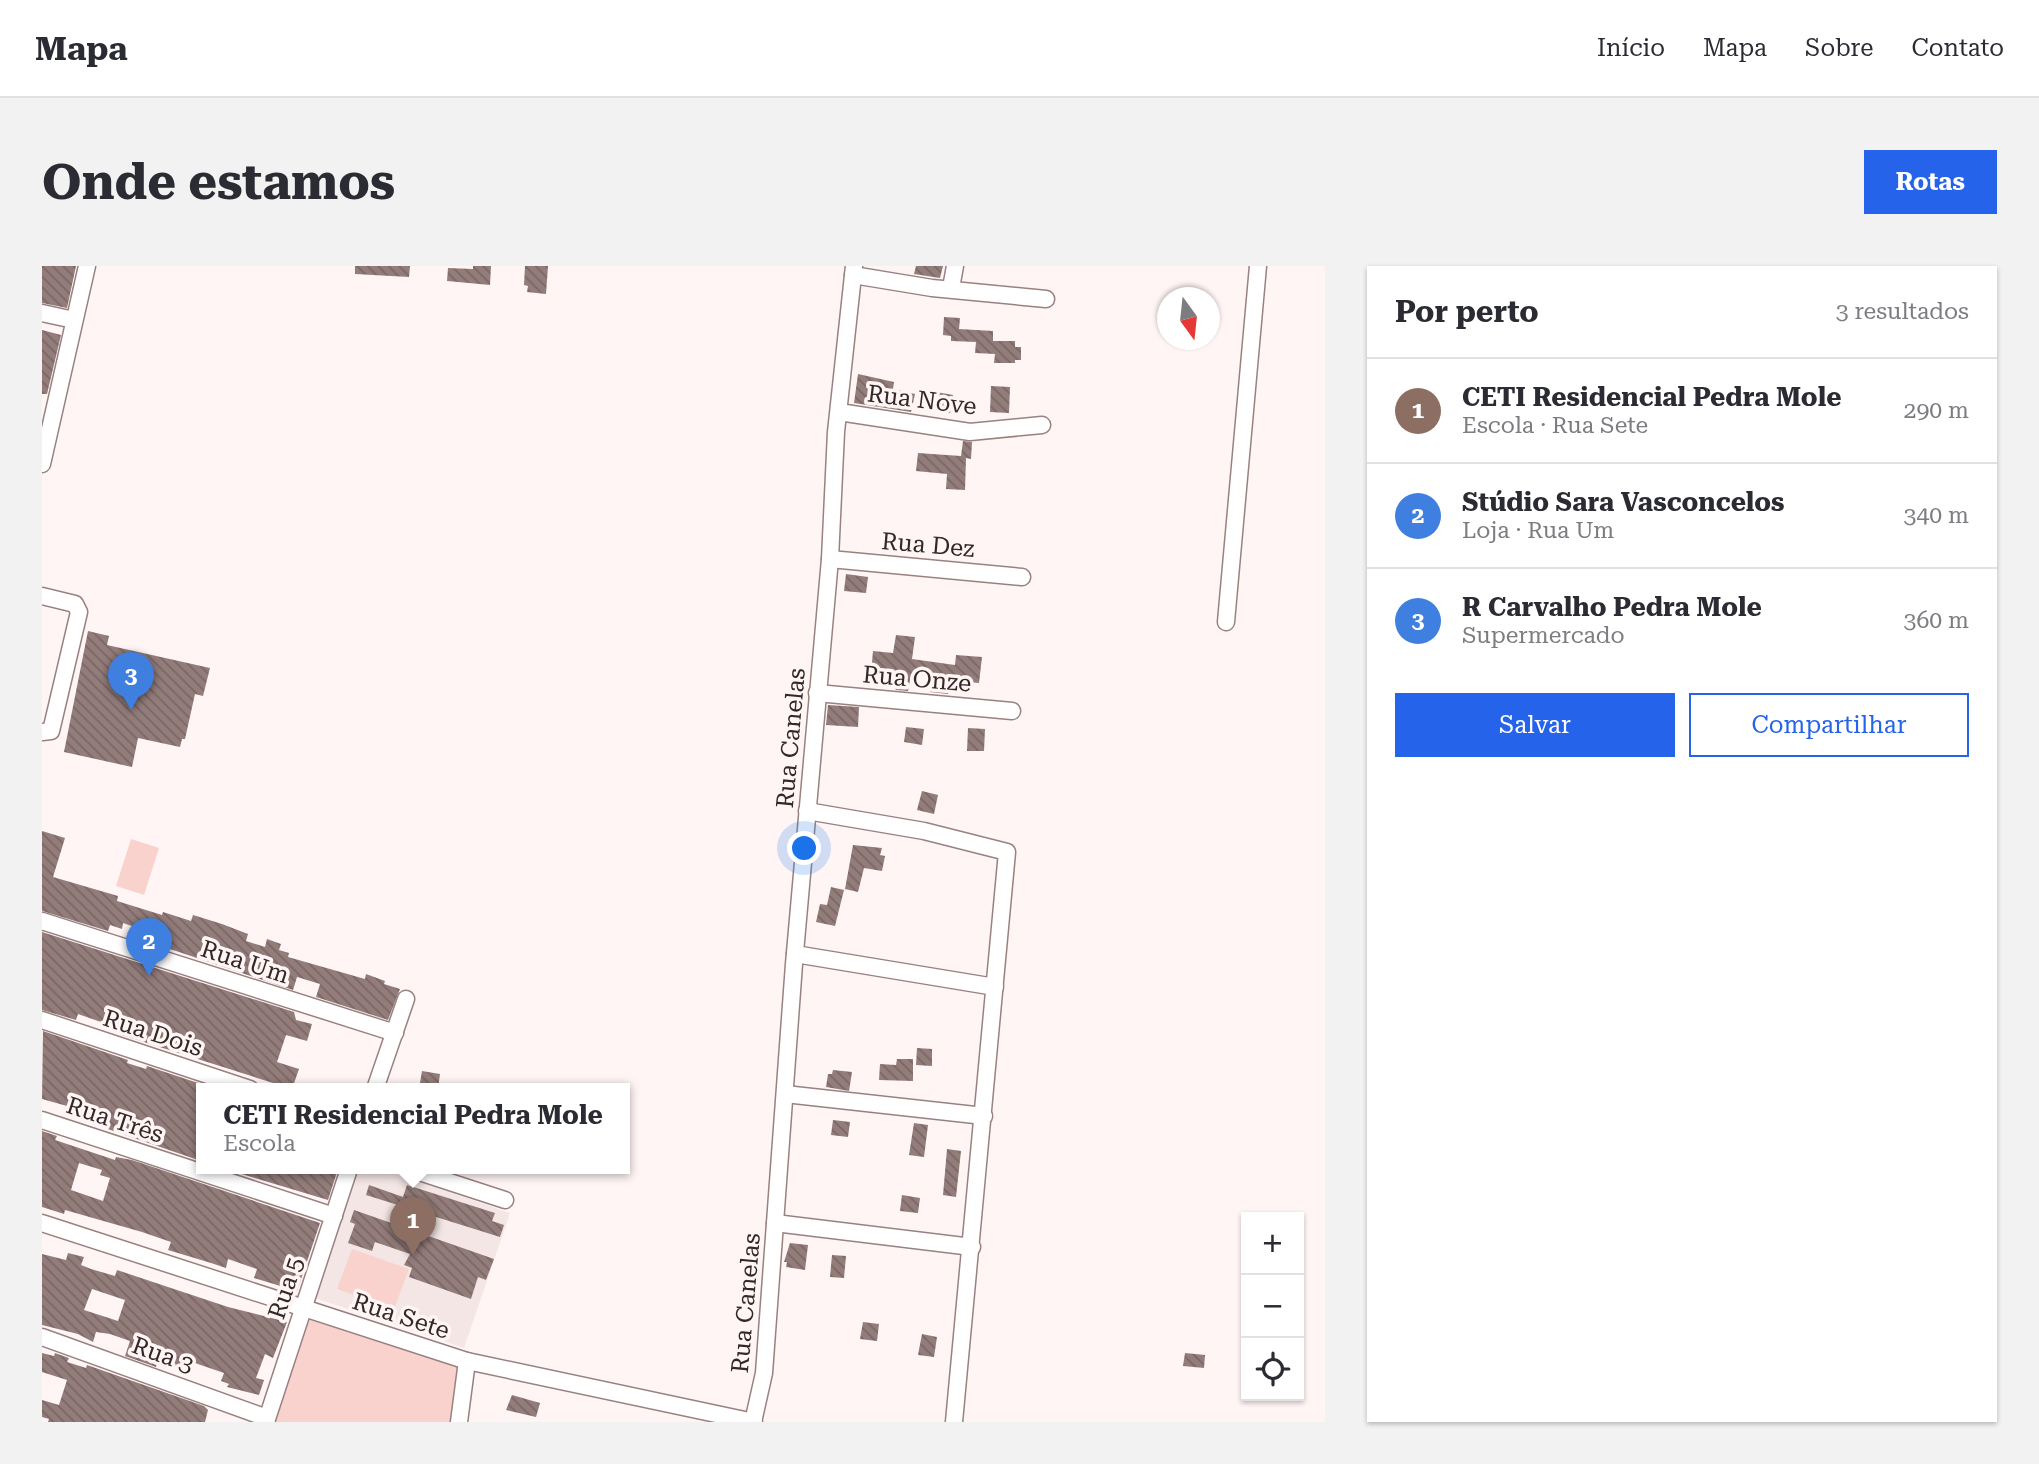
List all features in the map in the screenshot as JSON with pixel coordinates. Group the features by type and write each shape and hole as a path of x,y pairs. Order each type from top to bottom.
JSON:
{"street":[{"path":"42,464 47,417 87,266"},
{"path":"951,288 955,266"},
{"path":"1226,622 1258,266"},
{"path":"853,270 951,288 1046,299"},
{"name":"Rua Canelas","path":"754,1422 764,1373 795,954 853,270"},
{"path":"42,313 74,320"},
{"name":"Rua Nove","path":"839,412 970,432 1042,425"},
{"name":"Rua Dez","path":"830,559 1022,577"},
{"path":"42,596 75,604 79,612 51,731 42,732"},
{"name":"Rua Onze","path":"817,693 1012,711"},
{"path":"807,811 924,831 1007,852 954,1422"},
{"name":"Rua Um","path":"42,921 395,1033"},
{"path":"795,954 995,987"},
{"path":"377,1083 406,999"},
{"name":"Rua Dois","path":"42,1020 232,1083"},
{"path":"785,1094 984,1116"},
{"name":"Rua Três","path":"42,1121 196,1171"},
{"name":"Rua Três","path":"205,1174 334,1216"},
{"name":"Rua 5","path":"266,1420 347,1174"},
{"path":"425,1174 505,1200"},
{"name":"Rua Sete","path":"42,1223 467,1361 754,1422"},
{"path":"775,1223 972,1247"},
{"name":"Rua 3","path":"42,1337 266,1420"},
{"path":"458,1422 467,1361"}],"shaded area":[{"path":"131,839 159,848 144,895 116,886"},
{"path":"357,1174 397,1174 510,1213 464,1348 315,1298"},
{"path":"352,1249 409,1269 394,1309 337,1289"},
{"path":"306,1315 459,1365 452,1422 270,1422"}],"building":[{"path":"42,266 76,266 67,308 42,303"},
{"path":"355,266 410,266 409,277 355,274"},
{"path":"473,266 491,266 490,285 447,281 448,268 473,269"},
{"path":"525,266 548,266 546,294 527,292 528,286 524,285"},
{"path":"916,266 943,266 940,278 914,274"},
{"path":"944,317 960,318 959,329 993,331 993,341 1015,341 1015,347 1021,347 1021,360 1015,360 1015,363 994,363 995,354 975,353 976,342 951,341 951,336 943,335"},
{"path":"42,330 61,335 47,394 42,394"},
{"path":"858,374 894,382 893,389 915,394 911,412 854,403"},
{"path":"991,386 1010,387 1009,413 990,412"},
{"path":"936,392 953,395 950,413 933,410"},
{"path":"963,441 972,442 971,459 966,458 965,490 946,489 947,474 916,471 918,453 961,456"},
{"path":"846,574 868,577 866,593 844,591"},
{"path":"88,631 109,636 107,645 210,668 203,696 195,694 185,739 182,739 180,747 138,738 132,767 64,752"},
{"path":"896,635 915,637 912,659 955,665 956,655 982,657 979,683 950,680 948,694 930,692 932,676 911,674 908,691 896,690 894,685 870,683 873,651 893,653"},
{"path":"828,705 859,707 858,727 826,725"},
{"path":"906,727 924,729 922,745 904,742"},
{"path":"968,728 985,729 984,751 967,751"},
{"path":"922,791 938,795 934,814 917,810"},
{"path":"42,831 65,838 53,877 118,896 117,901 162,915 163,912 191,921 193,915 222,924 248,934 246,941 265,947 267,939 281,944 279,950 289,953 288,957 365,979 366,974 385,981 384,984 400,989 388,1020 316,997 320,984 297,977 293,990 152,943 155,934 123,923 122,929 110,925 108,931 42,911"},
{"path":"853,845 882,848 880,855 885,856 882,871 864,868 858,892 845,889"},
{"path":"831,887 844,890 835,926 816,922 820,904 827,905"},
{"path":"42,932 294,1012 296,1020 312,1024 307,1041 286,1035 277,1062 299,1069 294,1083 273,1083 122,1035 124,1030 78,1014 76,1020 42,1010"},
{"path":"43,1031 128,1060 127,1063 146,1069 147,1066 198,1083 196,1159 64,1114 67,1106 42,1099"},
{"path":"917,1048 932,1049 932,1066 916,1065"},
{"path":"897,1059 913,1059 913,1081 879,1080 880,1064 896,1065"},
{"path":"833,1070 852,1072 849,1091 826,1087 828,1074 832,1074"},
{"path":"422,1071 440,1074 439,1083 420,1083"},
{"path":"833,1120 850,1122 848,1137 831,1135"},
{"path":"914,1123 928,1125 924,1157 909,1155"},
{"path":"42,1131 57,1136 55,1140 115,1160 116,1157 132,1160 320,1223 297,1291 254,1278 257,1269 228,1259 226,1268 168,1250 171,1242 142,1232 65,1210 64,1214 42,1207","holes":["79,1163 102,1170 100,1175 110,1178 103,1201 71,1190"]},
{"path":"947,1149 961,1151 956,1197 943,1195"},
{"path":"242,1174 336,1174 328,1200"},
{"path":"369,1185 403,1197 407,1185 495,1213 492,1221 504,1225 500,1237 366,1195"},
{"path":"902,1195 920,1198 918,1213 900,1211"},
{"path":"354,1210 494,1259 486,1280 478,1277 471,1299 409,1277 412,1268 404,1265 410,1254 375,1242 372,1251 348,1243 355,1224 350,1222"},
{"path":"790,1243 808,1245 805,1270 786,1267 787,1262 784,1262"},
{"path":"68,1253 84,1257 81,1265 91,1269 115,1276 117,1270 228,1307 287,1322 273,1358 265,1354 256,1378 264,1380 259,1395 227,1387 229,1384 221,1381 224,1373 192,1362 189,1371 158,1360 156,1367 125,1356 130,1341 110,1334 96,1332 93,1342 78,1334 42,1325 42,1254 66,1260","holes":["92,1289 125,1300 118,1321 84,1310"]},
{"path":"832,1255 846,1256 844,1278 830,1277"},
{"path":"863,1322 879,1324 877,1341 860,1339"},
{"path":"922,1334 937,1337 934,1357 918,1355"},
{"path":"42,1353 54,1356 55,1353 69,1358 67,1362 86,1368 87,1365 204,1406 208,1410 205,1422 48,1422 49,1419 42,1417 42,1400 59,1405 67,1380 42,1372"},
{"path":"1185,1353 1205,1355 1204,1368 1183,1366"},
{"path":"512,1395 540,1403 536,1417 506,1410"}],"place":[{"name":"R Carvalho Pedra Mole","path":"131,710"},
{"name":"Stúdio Sara Vasconcelos","path":"149,976"},
{"name":"CETI Residencial Pedra Mole","path":"413,1255"}]}
